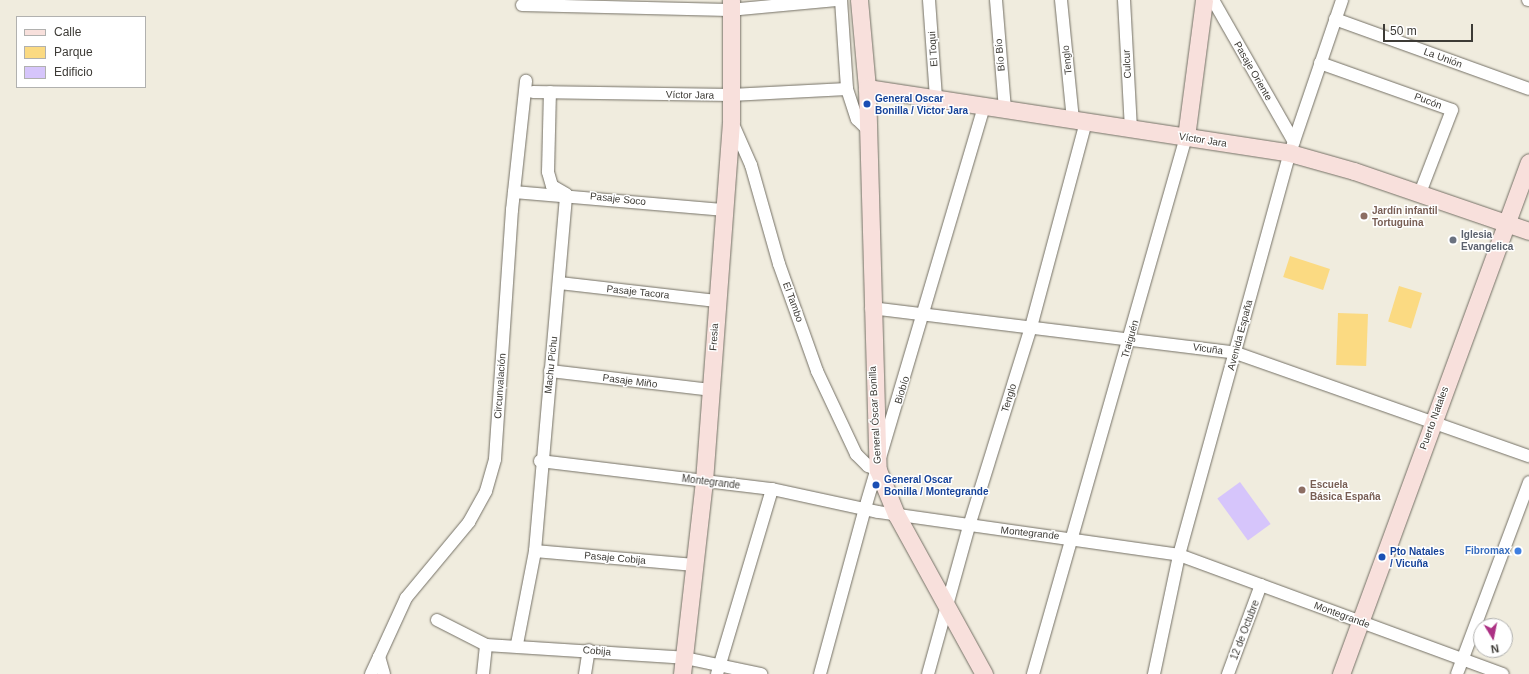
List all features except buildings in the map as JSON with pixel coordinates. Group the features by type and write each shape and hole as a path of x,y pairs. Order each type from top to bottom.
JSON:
{"main road":[{"name":"General Óscar Bonilla","path":"859,0 867,88 871,308 878,470 896,514 947,603 984,674"},
{"name":"Traiguén","path":"1186,137 1204,0"},
{"name":"Fresia","path":"684,666 704,481 722,210 731,120 730,5"},
{"name":"Víctor Jara","path":"867,88 1186,137 1292,147 1529,231"},
{"name":"Puerto Natales","path":"1341,674 1529,162"}],"street":[{"path":"522,5 730,5 837,0"},
{"path":"841,0 847,89 857,119 868,130"},
{"name":"El Toqui","path":"929,0 936,98"},
{"name":"Bío Bío","path":"996,0 1005,109"},
{"name":"Tenglo","path":"928,674 969,526 1031,327 1080,121 1061,0"},
{"name":"Culcur","path":"1124,0 1131,128"},
{"name":"Pasaje Oriente","path":"1213,0 1292,147"},
{"name":"Avenida España","path":"1154,674 1179,555 1292,147 1342,0"},
{"name":"La Unión","path":"1335,19 1529,89"},
{"name":"Pucón","path":"1320,63 1452,110 1420,193"},
{"name":"Circunvalación","path":"371,674 406,598 469,522 486,491 493,466 514,192 526,81"},
{"name":"Víctor Jara","path":"533,92 731,95 847,89"},
{"path":"550,92 548,172 552,186 566,194"},
{"name":"Biobío","path":"820,674 864,510 878,470 984,106"},
{"name":"El Tambo","path":"731,120 751,165 779,264 817,371 856,454 868,466 878,470"},
{"name":"Traiguén","path":"1033,674 1130,338 1186,137"},
{"name":"Pasaje Soco","path":"514,192 566,194 722,210"},
{"name":"Machu Pichu","path":"517,644 535,552 540,461 559,283 566,194"},
{"name":"Pasaje Tacora","path":"559,283 717,300"},
{"name":"Vicuña","path":"871,308 1130,338 1236,353 1529,456"},
{"name":"Pasaje Miño","path":"550,371 711,390"},
{"name":"Montegrande","path":"540,461 772,489 864,510 969,526 1073,537 1179,555 1503,674"},
{"path":"1457,674 1529,482"},
{"path":"718,669 772,489"},
{"name":"Pasaje Cobija","path":"535,552 694,566"},
{"name":"12 de Octubre","path":"1228,674 1261,585"},
{"name":"Cobija","path":"437,620 486,645 517,644 589,650 684,666 761,674"},
{"path":"484,674 486,645"},
{"path":"585,674 589,650"},
{"path":"379,657 384,674"}],"green space":[{"path":"1290,256 1330,269 1323,290 1283,277"},
{"path":"1399,286 1422,293 1411,328 1388,321"},
{"path":"1338,313 1368,314 1366,366 1336,365"}],"place":[{"name":"General Oscar Bonilla / Victor Jara","path":"867,104"},
{"name":"Jardín infantil Tortuguina","path":"1364,216"},
{"name":"Iglesia Evangelica","path":"1453,240"},
{"name":"General Oscar Bonilla / Montegrande","path":"876,485"},
{"name":"Escuela Básica España","path":"1302,490"},
{"name":"Fibromax","path":"1518,551"},
{"name":"Pto Natales / Vicuña","path":"1382,557"}]}
